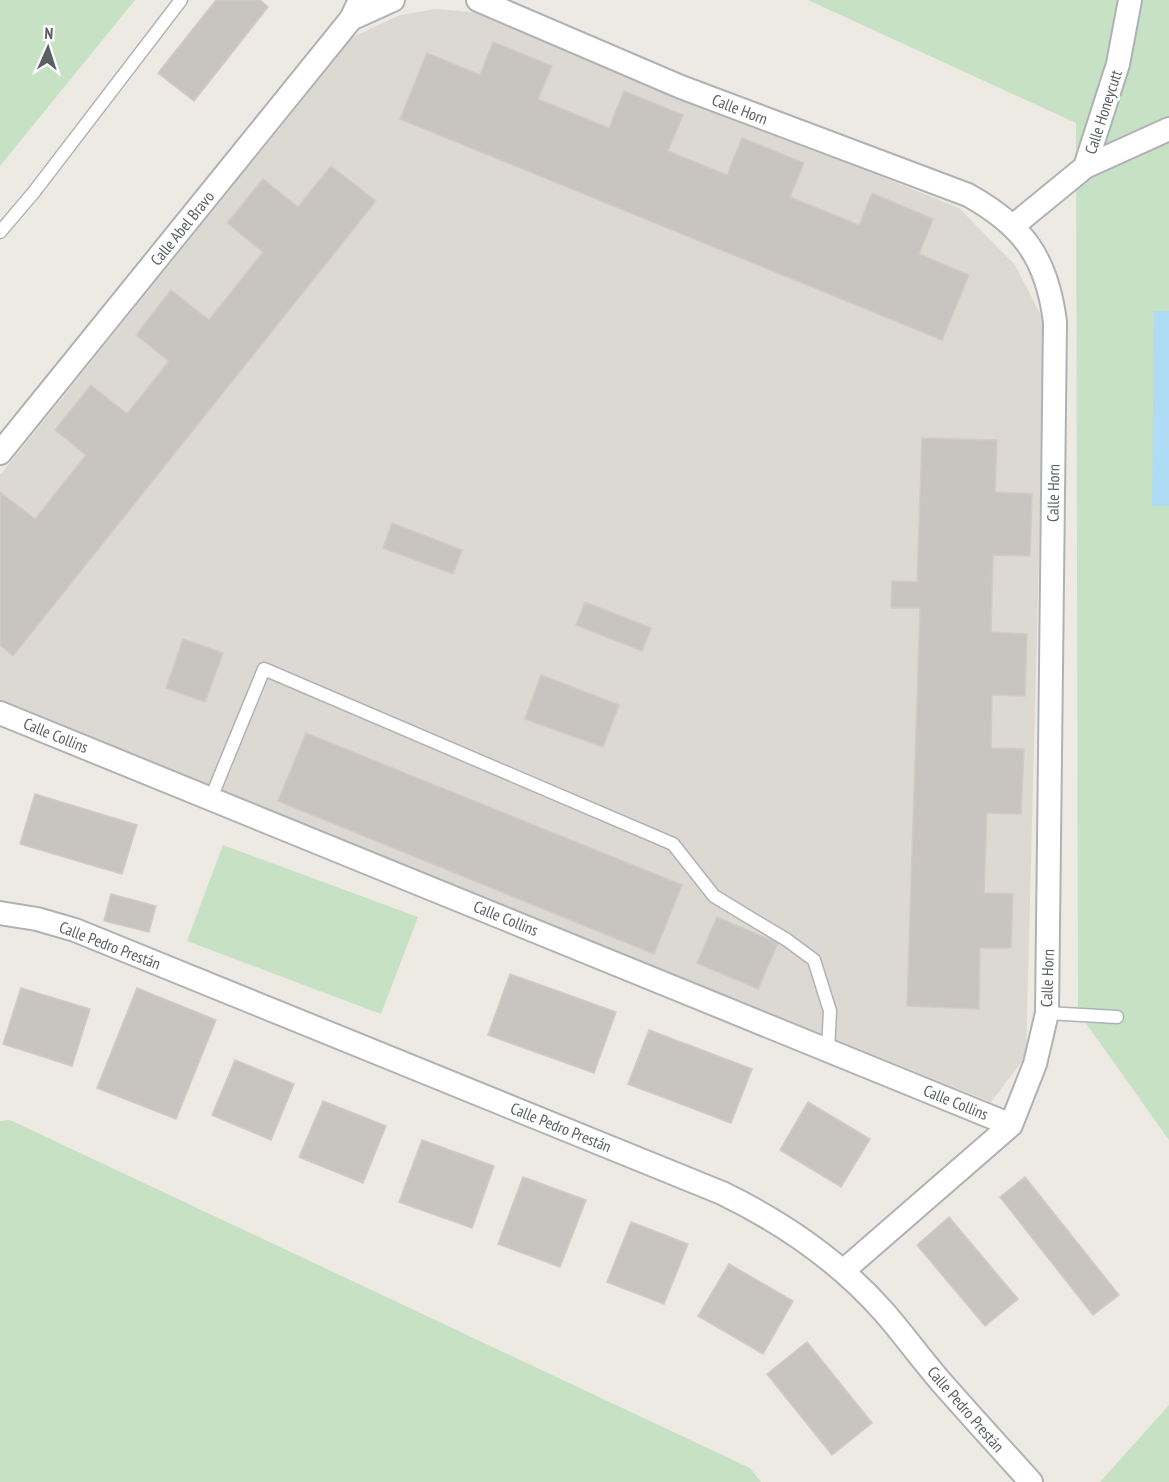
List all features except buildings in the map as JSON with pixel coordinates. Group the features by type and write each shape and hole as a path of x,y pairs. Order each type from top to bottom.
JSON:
{"street":[{"path":"356,9 393,0"},
{"name":"Calle Horn","path":"478,0 681,87 968,195 993,208 1030,246 1044,270 1052,297 1055,322 1047,1012 1035,1064 1011,1125 843,1271"},
{"name":"Calle Honeycutt","path":"1013,226 1085,167 1118,64 1130,0"},
{"name":"Calle Abel Bravo","path":"0,453 356,9"},
{"path":"1085,167 1169,129"},
{"name":"Calle Collins","path":"0,713 1011,1125"},
{"name":"Calle Pedro Prestán","path":"0,913 37,919 75,930 722,1193 783,1225 816,1248 843,1271 885,1313 940,1382 1031,1482"}],"lane":[{"path":"0,232 34,192 180,0"},
{"path":"212,798 264,669 673,844 714,896 787,940 814,960 830,1011 828,1050"},
{"path":"1047,1012 1117,1017"}],"shaded area":[{"path":"435,9 473,12 959,208 1015,265 1045,323 1026,1056 991,1102 0,703 0,475 353,37 400,15"}],"green space":[{"path":"0,0 135,0 0,166"},
{"path":"808,0 1169,0 1169,1140 1078,1012 1076,123"},
{"path":"223,845 418,917 381,1014 187,941"},
{"path":"10,1120 750,1468 761,1482 0,1482 0,1121"},
{"path":"1169,1405 1169,1482 1100,1482"}],"water":[{"path":"1154,311 1169,311 1169,506 1152,506"}]}
